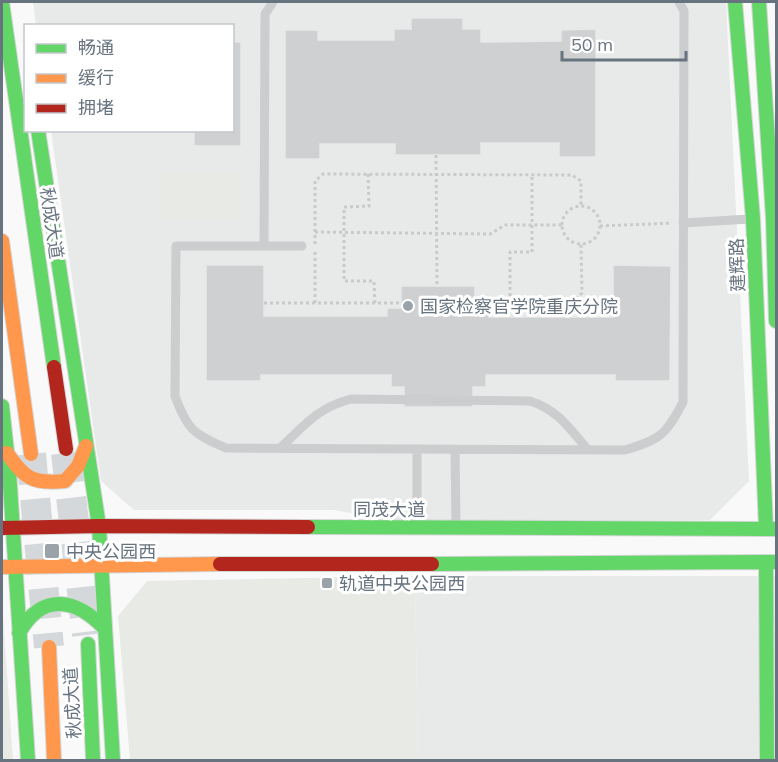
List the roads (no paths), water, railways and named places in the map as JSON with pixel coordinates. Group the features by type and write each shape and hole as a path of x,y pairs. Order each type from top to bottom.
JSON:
{"main road":[{"path":"3,2 24,68"},
{"name":"秋成大道","path":"3,2 66,449"},
{"name":"建辉路","path":"735,2 753,219 771,528"},
{"name":"建辉路","path":"759,2 773,218 777,321"},
{"path":"38,132 99,526 112,760"},
{"path":"2,241 31,454"},
{"path":"2,406 8,453 8,567 19,633 28,760"},
{"path":"8,453 22,475 42,484 65,481 78,466 86,446"},
{"name":"同茂大道","path":"7,528 99,526 771,528"},
{"path":"8,567 772,562 766,760"},
{"path":"19,633 27,618 37,609 49,605 66,604 79,607 96,618 105,629"},
{"name":"秋成大道","path":"87,644 93,760"},
{"name":"秋成大道","path":"49,647 54,760"}],"lane":[{"path":"264,246 265,14 273,2"},
{"path":"302,246 176,246 174,396 183,419 200,437 226,448 625,450 650,443 670,427 683,402 684,11 679,2"},
{"path":"683,223 753,219"},
{"path":"280,448 320,411 351,399 375,399 530,401 544,405 557,414 588,450"},
{"path":"417,449 417,527"},
{"path":"455,449 456,527"}],"tunnel":[{"path":"66,453 87,635"},
{"path":"31,454 49,647"}],"place":[{"name":"国家检察官学院重庆分院","path":"408,306"},
{"name":"中央公园西","path":"52,551"},
{"name":"轨道中央公园西","path":"327,583"}]}
